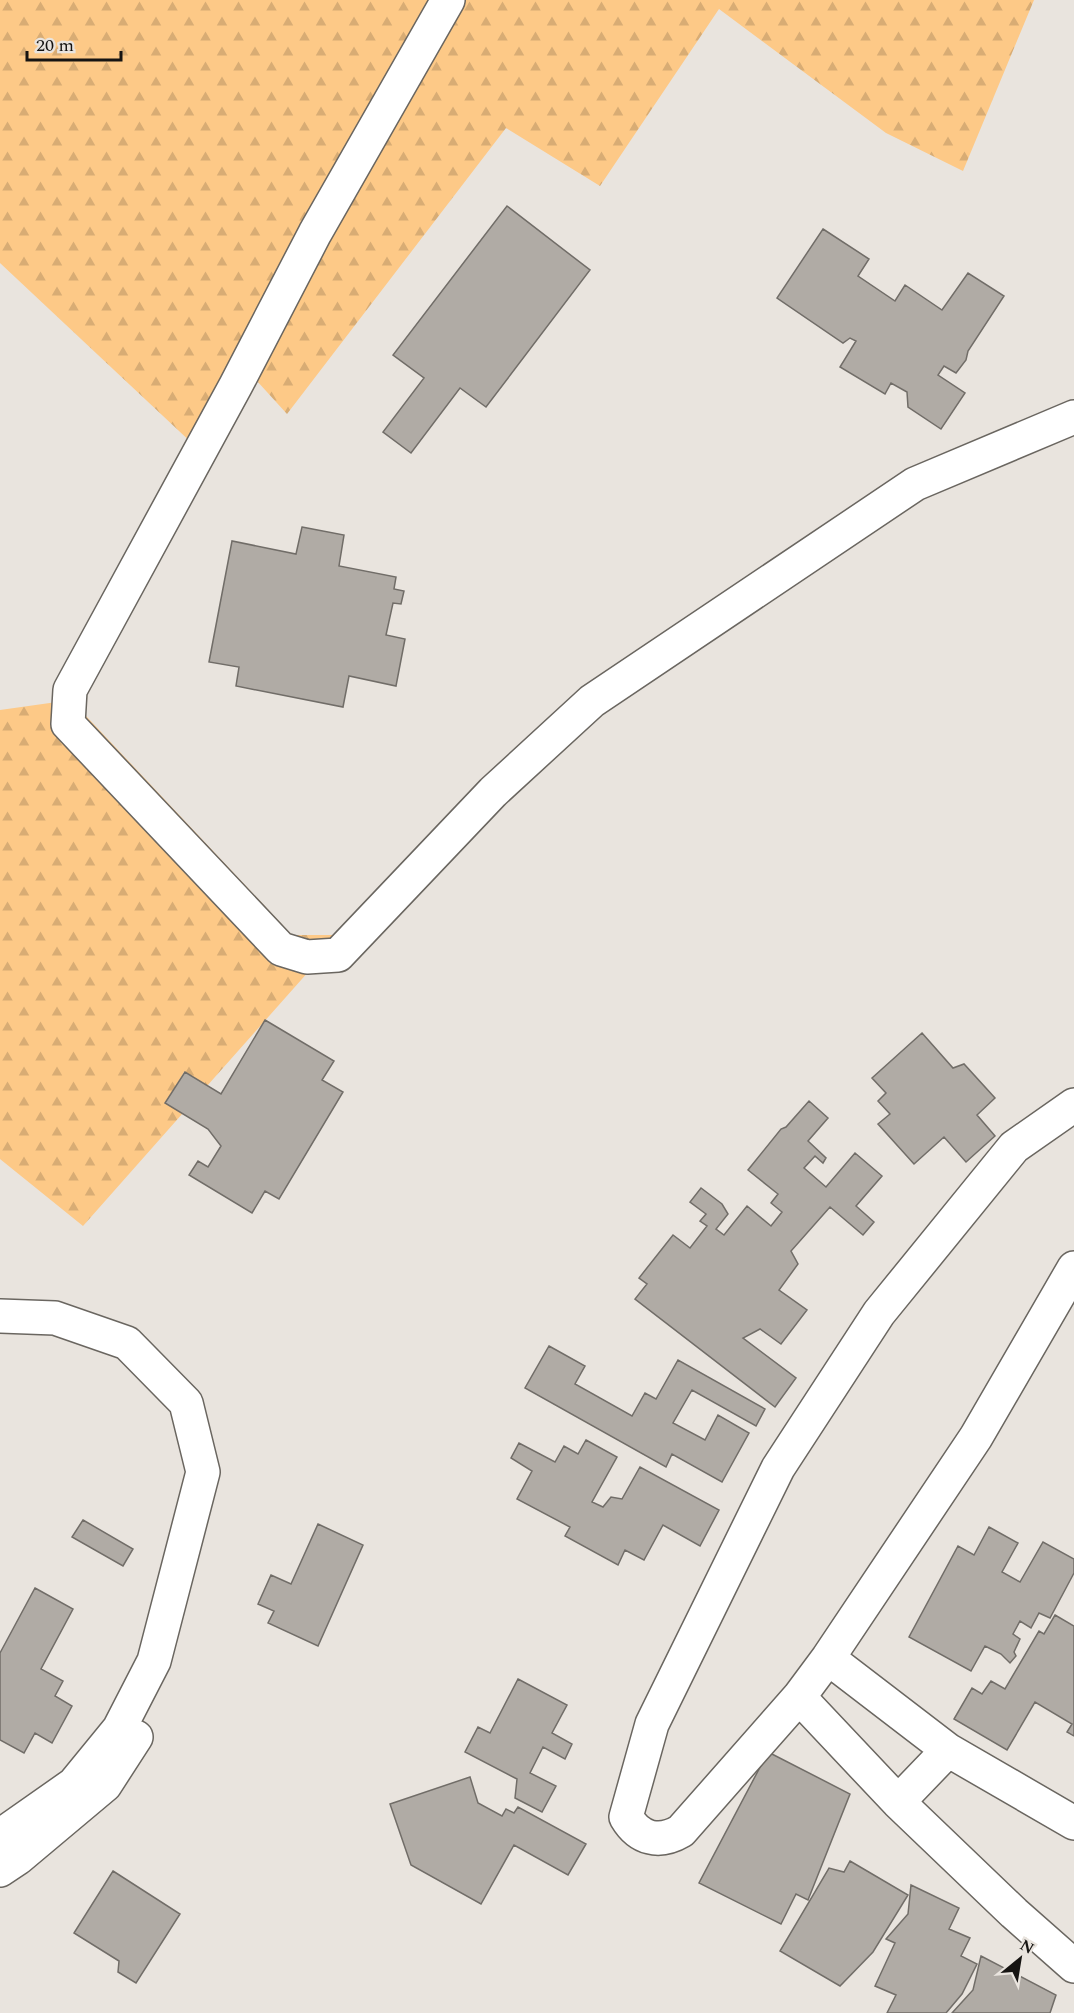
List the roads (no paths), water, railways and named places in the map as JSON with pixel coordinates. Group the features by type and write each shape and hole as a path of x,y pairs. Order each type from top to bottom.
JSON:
{"street":[{"path":"448,0 315,233 236,385 70,690 68,724 281,949 307,957 338,955 493,792 592,701 915,484 1074,417"},
{"path":"1074,1105 1014,1147 999,1165 879,1313 778,1468 652,1724 626,1817 638,1832 655,1839 673,1836 681,1831 799,1697 828,1658 976,1437 1074,1268"},
{"path":"0,1316 55,1318 127,1343 186,1403 204,1472 154,1661 150,1714 105,1785 18,1858 0,1870"},
{"path":"828,1658 948,1750 1074,1823"},
{"path":"0,1836 74,1784 119,1729 154,1661"},
{"path":"799,1697 898,1802 1014,1913 1074,1966"},
{"path":"898,1802 948,1750"}]}
